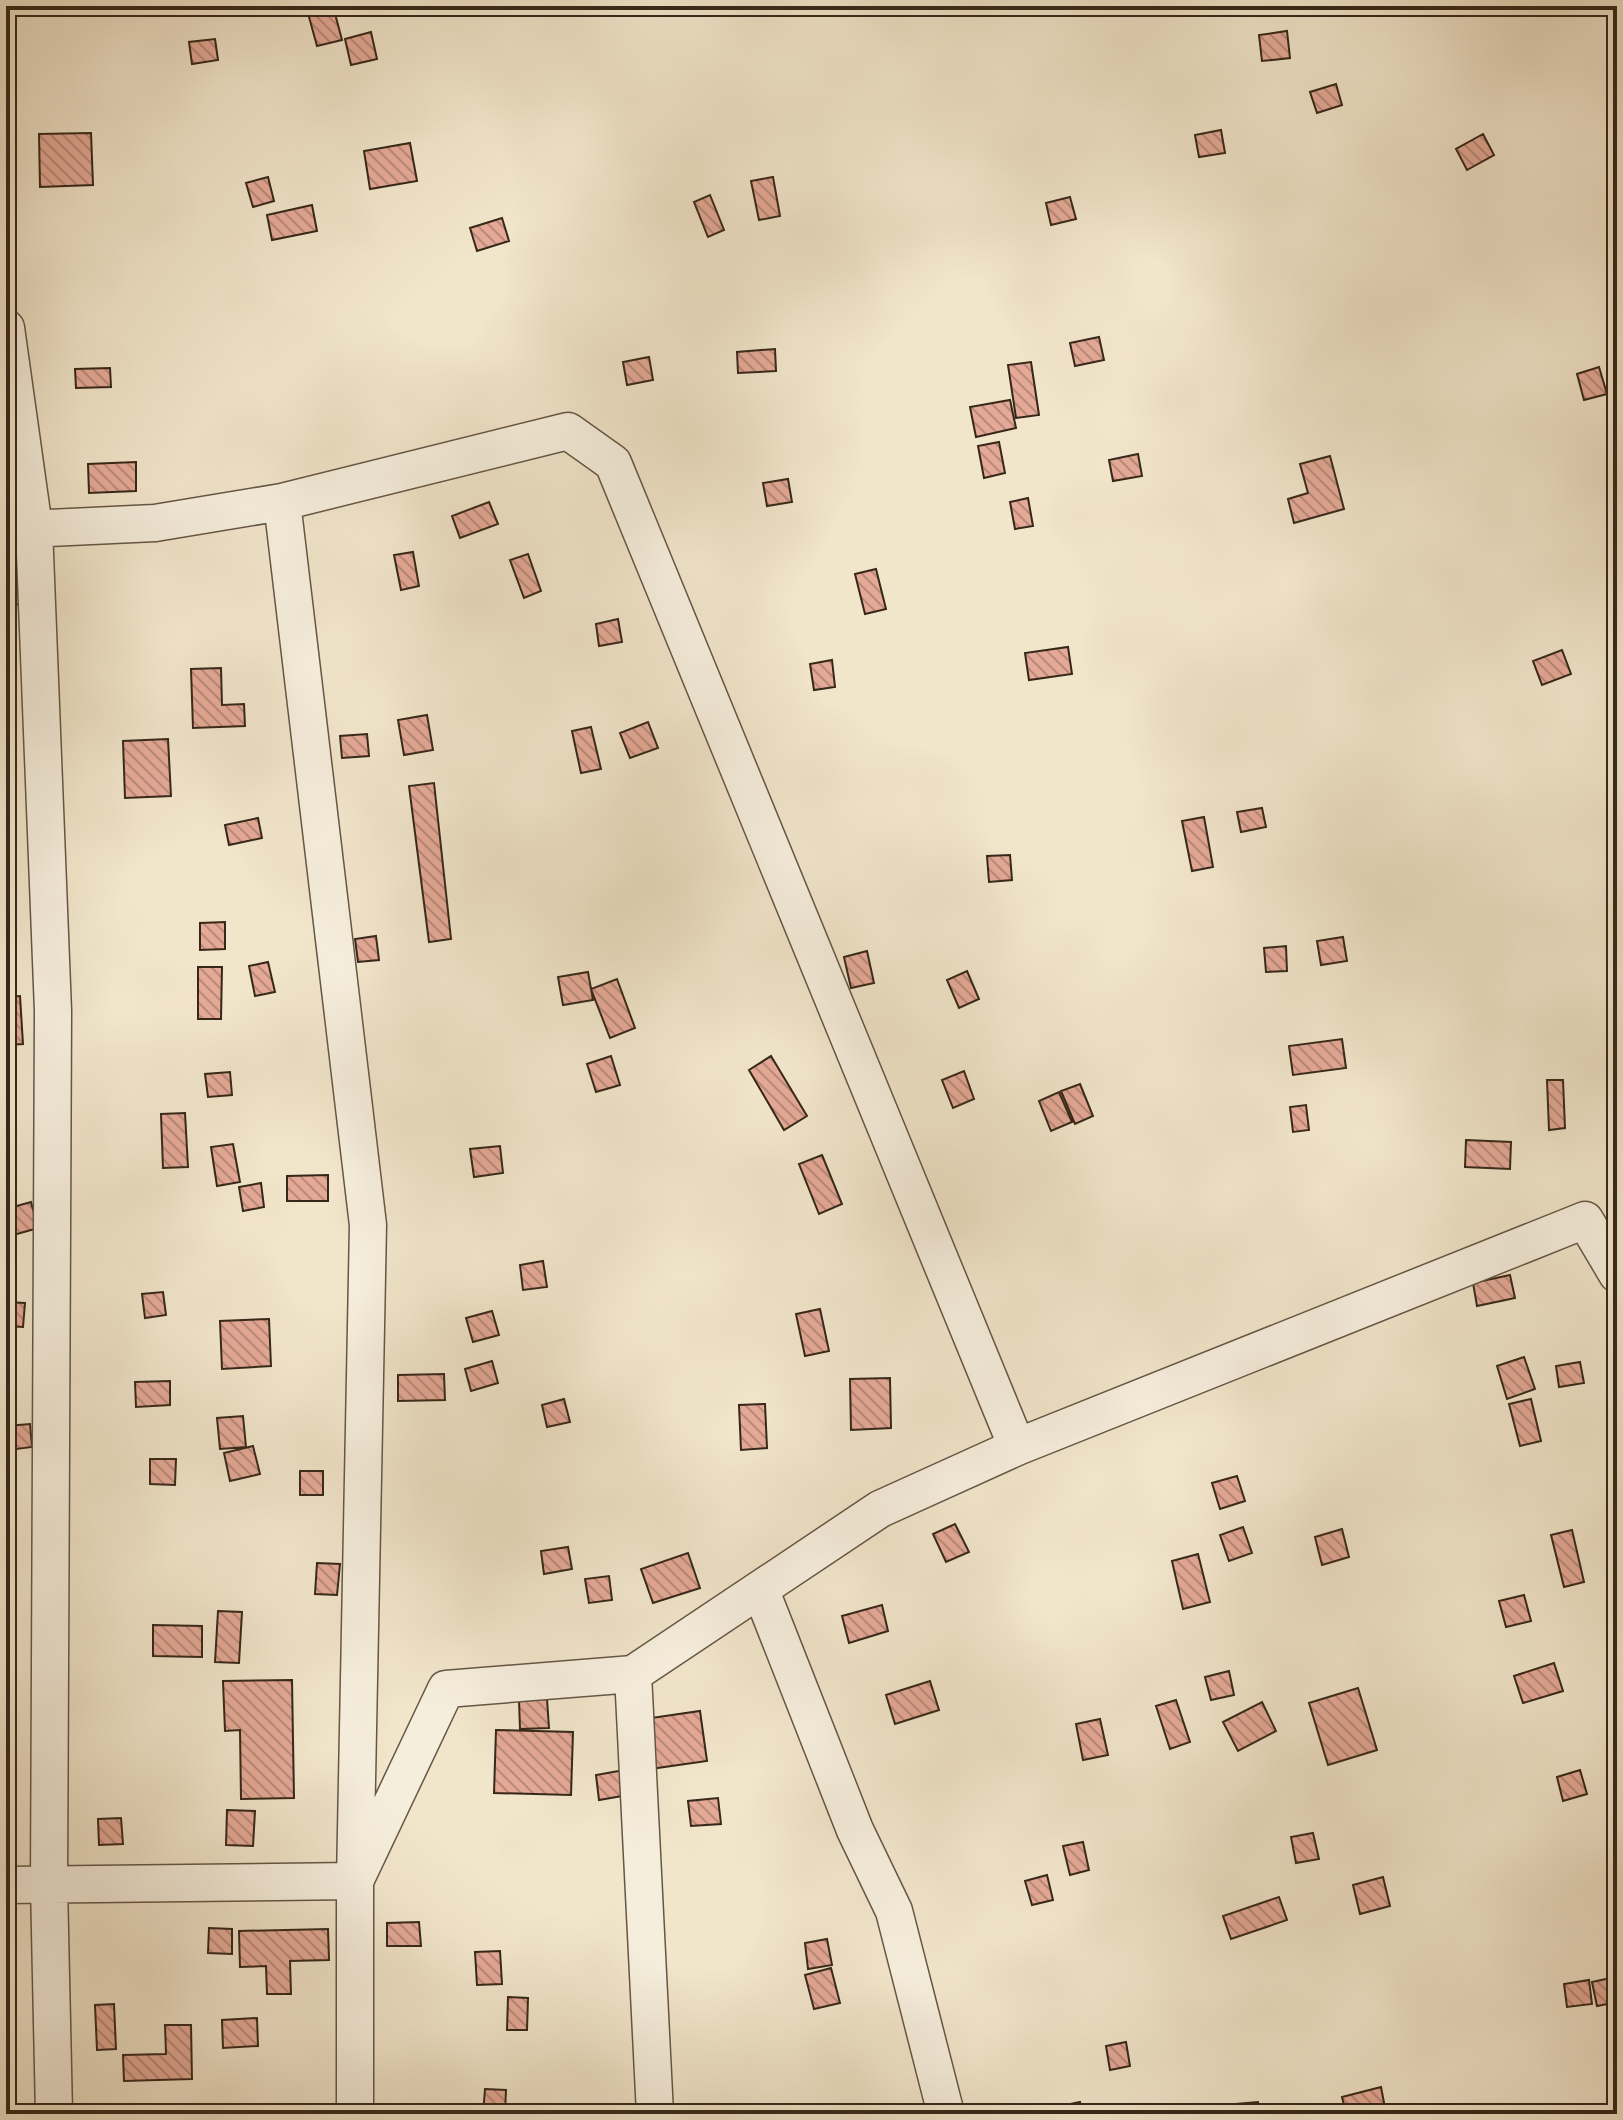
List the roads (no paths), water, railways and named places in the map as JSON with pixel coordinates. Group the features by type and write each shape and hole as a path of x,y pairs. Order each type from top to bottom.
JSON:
{"street":[{"path":"6,328 53,1011 49,1885 54,2114"},
{"path":"20,529 155,523 282,502 568,431 613,463 1017,1447"},
{"path":"282,502 368,1225 355,1881 355,2114"},
{"path":"355,1881 446,1689 633,1674 880,1509 1017,1447 1585,1220 1617,1274"},
{"path":"761,1591 855,1830 894,1911 946,2114"},
{"path":"633,1674 655,2114"},
{"path":"6,1885 355,1881"}]}
